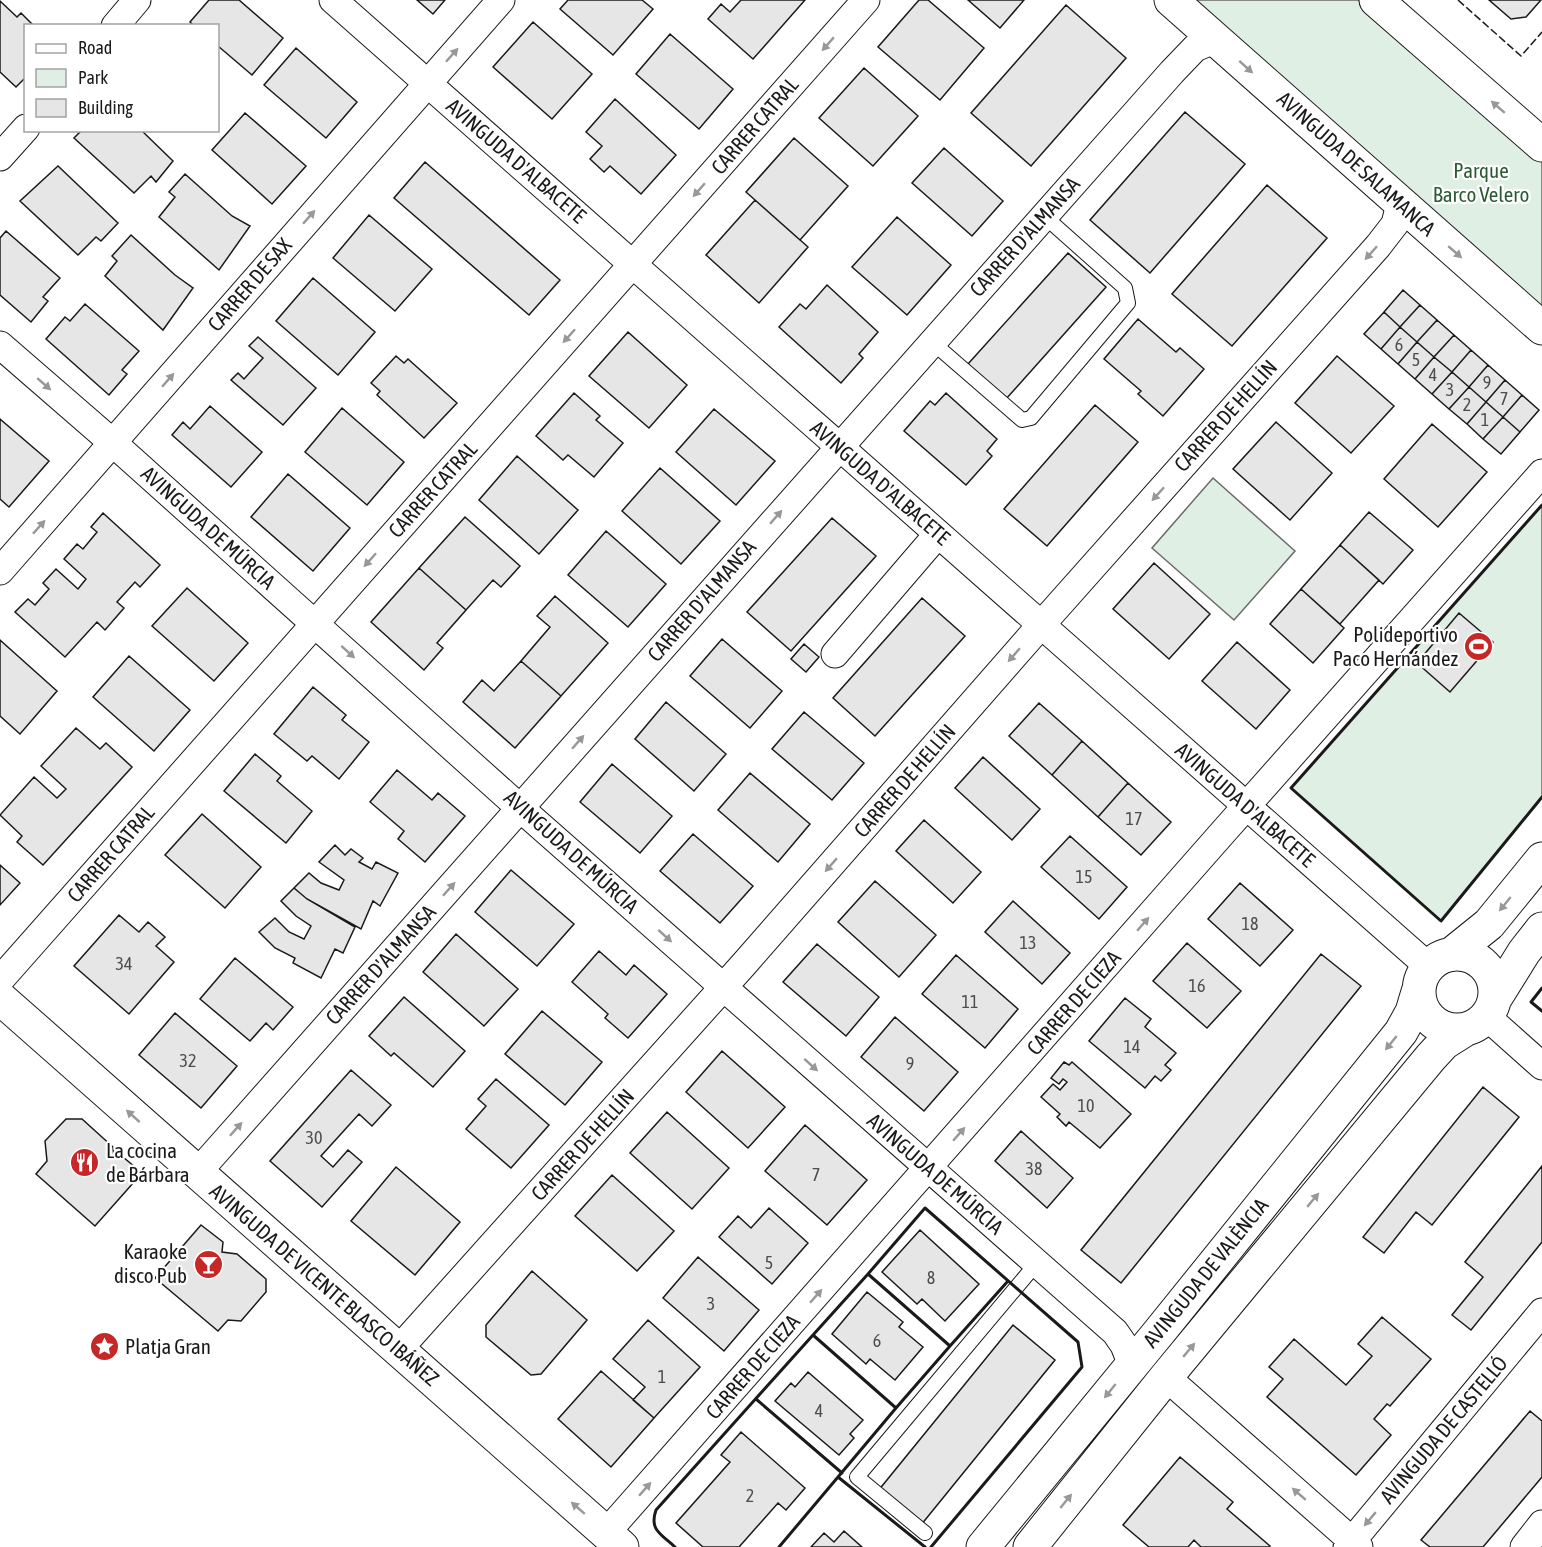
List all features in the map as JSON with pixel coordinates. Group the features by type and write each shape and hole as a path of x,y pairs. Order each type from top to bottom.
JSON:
{"street":[{"path":"117,24 137,0"},
{"name":"AVINGUDA D'ALBACETE","path":"333,0 1433,971"},
{"name":"CARRER DE SAX","path":"0,571 501,0"},
{"name":"CARRER CATRAL","path":"0,981 866,0"},
{"name":"AVINGUDA DE SALAMANCA","path":"1171,0 1542,328"},
{"path":"1376,0 1542,145"},
{"name":"CARRER D'ALMANSA","path":"197,1173 1044,216 1195,48 1216,39"},
{"path":"0,157 24,130"},
{"name":"CARRER DE HELLÍN","path":"398,1350 723,987 1378,246 1395,224 1400,204"},
{"name":"AVINGUDA DE MÚRCIA","path":"0,345 1114,1332 1124,1345 1132,1365"},
{"name":"CARRER DE CIEZA","path":"614,1540 928,1169 1542,473"},
{"path":"835,654 938,534"},
{"name":"AVINGUDA DE VALÈNCIA","path":"983,1547 1401,1032 1433,971 1489,924 1542,859"},
{"name":"AVINGUDA DE VALÈNCIA","path":"1030,1547 1431,1057 1444,1043 1482,1015 1542,929"},
{"path":"1470,955 1485,965 1494,980 1482,1015 1446,1029 1432,1021 1422,1008 1433,971 1470,955"},
{"name":"AVINGUDA DE VICENTE BLASCO IBÁÑEZ","path":"0,998 614,1540"},
{"path":"1482,1015 1542,1066"},
{"name":"AVINGUDA DE CASTELLÓ","path":"1352,1545 1542,1312"},
{"path":"1167,1377 1352,1545"},
{"path":"1524,1547 1542,1524"}],"lane":[{"path":"932,342 1022,420 1031,418 1128,303 1125,288 1044,216"},
{"path":"925,1533 857,1477 1036,1264"}],"green space":[{"name":"Parque Barco Velero","path":"1189,0 1358,0 1542,162 1542,312"},
{"path":"1213,478 1295,551 1234,620 1152,548"},
{"name":"Polideportivo Paco Hernández","path":"1542,505 1542,797 1441,921 1291,788"}],"building":[{"path":"209,0 239,0 283,38 252,75 219,47 219,24 192,24 190,22"},
{"path":"417,0 445,0 433,14"},
{"path":"568,0 642,0 653,9 613,55 560,9"},
{"path":"741,0 805,0 753,59 708,19 721,4 730,12"},
{"path":"919,0 928,0 984,48 940,100 878,47"},
{"path":"968,0 1024,0 1000,28"},
{"path":"1489,0 1541,0 1526,17 1511,19"},
{"path":"0,1 17,17 21,13 32,24 24,24 24,79 16,87 0,72"},
{"path":"1066,5 1126,58 1031,166 971,113"},
{"path":"533,22 592,74 552,119 493,67"},
{"path":"670,34 733,89 699,129 636,74"},
{"path":"296,48 357,102 326,138 264,85"},
{"path":"864,68 918,116 873,166 819,118"},
{"path":"615,99 676,155 641,194 610,166 604,172 590,159 602,146 586,132"},
{"path":"1185,112 1245,164 1150,273 1090,220"},
{"path":"245,113 306,166 272,204 212,150"},
{"path":"80,132 143,132 173,161 156,182 151,176 134,193 74,138"},
{"path":"794,138 848,186 800,240 746,192"},
{"path":"944,148 1003,201 972,236 912,183"},
{"path":"425,162 560,280 529,315 394,198"},
{"path":"58,166 118,223 101,241 96,237 78,255 20,201"},
{"path":"185,174 232,216 250,226 219,270 159,217 175,197 169,192"},
{"path":"1267,185 1327,238 1232,346 1172,294"},
{"path":"755,200 808,247 759,303 706,255"},
{"path":"369,215 432,269 395,311 333,258"},
{"path":"897,217 951,265 907,315 852,267"},
{"path":"6,231 60,278 43,297 48,301 31,322 0,295 0,238"},
{"path":"131,235 175,275 193,288 163,330 105,276 117,261 112,256"},
{"path":"1068,253 1106,287 1006,399 968,364"},
{"path":"313,278 375,332 338,375 276,321"},
{"path":"827,285 878,332 859,354 863,358 841,383 779,327 800,304 806,309"},
{"path":"1403,290 1420,305 1400,327 1384,312"},
{"path":"85,304 139,351 122,370 127,374 109,395 46,339 65,317 70,321"},
{"path":"1420,305 1437,320 1417,342 1400,327"},
{"path":"1384,312 1400,327 1381,349 1364,334"},
{"path":"1138,319 1176,352 1180,348 1204,369 1163,416 1138,394 1141,391 1104,359"},
{"path":"1437,320 1454,335 1434,357 1417,342"},
{"path":"1400,327 1417,342 1398,364 1381,349"},
{"path":"628,332 687,385 649,428 589,376"},
{"path":"1454,335 1471,350 1452,372 1434,357"},
{"path":"258,337 316,388 283,425 231,380 238,373 244,379 263,358 249,346"},
{"path":"1417,342 1434,357 1415,379 1398,364"},
{"path":"1471,350 1488,365 1469,387 1452,372"},
{"path":"396,356 404,363 408,359 457,403 424,438 377,395 380,391 371,383"},
{"path":"1337,356 1394,406 1351,453 1295,403"},
{"path":"1434,357 1452,372 1432,394 1415,379"},
{"path":"1488,365 1505,380 1486,402 1469,387"},
{"path":"1452,372 1469,387 1449,409 1432,394"},
{"path":"1505,380 1522,395 1503,417 1486,402"},
{"path":"1469,387 1486,402 1467,424 1449,409"},
{"path":"574,393 600,416 596,420 623,443 594,477 568,455 563,460 536,436"},
{"path":"946,393 997,439 987,451 992,456 966,485 904,431 930,401 935,405"},
{"path":"1522,395 1539,410 1520,432 1503,417"},
{"path":"1486,402 1503,417 1483,439 1467,424"},
{"path":"1095,405 1138,442 1047,546 1004,509"},
{"path":"210,406 262,452 231,487 172,435 183,422 190,429"},
{"path":"342,408 404,462 367,505 305,452"},
{"path":"714,409 775,461 736,505 676,452"},
{"path":"1503,417 1520,432 1501,454 1483,439"},
{"path":"0,419 49,461 9,507 0,499"},
{"path":"1276,422 1332,473 1290,520 1233,469"},
{"path":"1432,424 1487,472 1438,527 1384,479"},
{"path":"517,456 578,510 539,554 479,500"},
{"path":"660,468 720,521 681,564 622,511"},
{"path":"288,474 350,528 313,571 251,517"},
{"path":"1369,512 1413,550 1383,584 1340,545"},
{"path":"103,513 160,565 140,587 135,582 117,602 124,608 105,630 97,622 65,657 15,612 28,599 35,605 49,589 43,583 56,569 78,589 86,579 64,559 77,544 83,549 97,532 91,527"},
{"path":"465,517 520,566 501,587 493,580 466,610 419,568"},
{"path":"832,518 876,556 791,651 747,612"},
{"path":"606,531 666,584 628,627 568,575"},
{"path":"1340,545 1379,580 1340,624 1301,589"},
{"path":"1154,563 1210,614 1169,659 1113,609"},
{"path":"419,568 466,610 437,643 443,648 424,670 371,622"},
{"path":"187,588 248,643 214,681 152,626"},
{"path":"1301,589 1344,628 1313,663 1270,624"},
{"path":"555,596 608,643 561,696 521,661 550,627 537,616"},
{"path":"922,598 965,636 875,736 833,698"},
{"path":"1459,613 1493,642 1450,692 1417,663"},
{"path":"722,639 782,691 750,728 690,676"},
{"path":"0,640 57,691 20,734 0,716"},
{"path":"1237,642 1290,690 1256,729 1202,681"},
{"path":"804,644 819,657 806,672 791,659"},
{"path":"129,656 190,710 154,751 93,697"},
{"path":"521,661 561,696 515,748 463,702 482,680 494,691"},
{"path":"313,687 346,715 342,720 369,742 339,779 312,756 307,761 274,734"},
{"path":"666,702 726,754 694,791 635,739"},
{"path":"1039,703 1082,741 1052,775 1009,736"},
{"path":"804,712 864,763 832,800 772,749"},
{"path":"76,728 100,749 106,743 132,767 43,865 17,842 22,836 0,815 34,777 57,798 66,789 41,766"},
{"path":"1082,741 1128,783 1098,817 1052,775"},
{"path":"255,754 281,776 277,781 312,811 286,843 224,791"},
{"path":"983,757 1040,809 1012,840 955,788"},
{"path":"612,764 672,816 640,853 580,802"},
{"path":"397,770 432,800 438,793 465,816 425,862 398,839 404,831 370,802"},
{"path":"750,773 810,824 778,862 718,810"},
{"path":"1128,783 1171,822 1141,855 1098,817"},
{"path":"202,814 261,867 225,908 165,855"},
{"path":"924,820 981,872 953,903 896,851"},
{"path":"693,834 753,886 720,923 660,871"},
{"path":"1070,836 1127,887 1099,919 1041,867"},
{"path":"335,845 345,855 351,849 363,858 359,862 372,869 376,862 398,873 380,906 373,901 361,929 307,899 294,888 309,873 321,883 339,890 344,880 319,862"},
{"path":"0,865 20,883 0,905"},
{"path":"511,870 574,924 537,966 475,912"},
{"path":"875,881 936,935 899,977 838,922"},
{"path":"1240,883 1293,930 1260,966 1208,919"},
{"path":"294,888 307,899 355,927 343,953 335,949 321,978 293,963 295,958 275,948 259,932 275,918 289,932 304,939 311,926 296,916 281,901"},
{"path":"1013,901 1070,953 1042,984 985,932"},
{"path":"119,915 139,932 148,922 165,937 156,946 174,962 129,1014 74,966"},
{"path":"456,934 518,989 484,1026 423,972"},
{"path":"1187,943 1241,991 1207,1028 1153,981"},
{"path":"817,944 879,997 846,1036 783,982"},
{"path":"599,951 626,975 634,965 667,994 628,1038 605,1018 608,1014 572,982"},
{"path":"1321,954 1361,986 1121,1283 1081,1250"},
{"path":"956,955 1018,1009 985,1048 922,994"},
{"path":"235,958 293,1007 273,1030 266,1023 250,1041 200,999"},
{"path":"404,997 465,1051 433,1087 394,1053 391,1056 369,1036"},
{"path":"1125,998 1151,1019 1145,1027 1176,1053 1165,1065 1171,1070 1161,1081 1155,1076 1145,1088 1089,1041"},
{"path":"542,1011 602,1062 565,1105 505,1054"},
{"path":"175,1013 237,1066 201,1108 139,1055"},
{"path":"895,1017 958,1072 924,1111 861,1057"},
{"path":"722,1051 785,1107 748,1148 686,1092"},
{"path":"1064,1062 1069,1065 1072,1062 1131,1114 1100,1148 1069,1122 1066,1126 1057,1117 1060,1114 1041,1097 1053,1084 1060,1090 1067,1082 1063,1079 1059,1084 1051,1078"},
{"path":"351,1070 391,1105 372,1126 359,1114 321,1156 333,1167 348,1150 362,1162 322,1207 270,1161"},
{"path":"496,1079 549,1125 511,1168 466,1129 486,1106 478,1099"},
{"path":"1483,1087 1519,1117 1432,1225 1416,1212 1384,1253 1363,1237"},
{"path":"667,1112 729,1168 692,1209 630,1153"},
{"path":"66,1119 82,1119 113,1147 114,1157 123,1157 142,1173 95,1226 36,1174 47,1161 45,1141"},
{"path":"805,1125 867,1180 827,1225 765,1171"},
{"path":"1021,1131 1073,1178 1047,1208 995,1161"},
{"path":"1542,1166 1542,1242 1471,1330 1452,1315 1483,1277 1465,1262"},
{"path":"396,1167 460,1222 415,1275 351,1221"},
{"path":"612,1175 674,1231 637,1271 575,1216"},
{"path":"769,1208 808,1243 772,1284 719,1237 738,1216 751,1228"},
{"path":"201,1225 223,1242 222,1252 237,1254 266,1279 266,1292 241,1321 228,1320 218,1331 155,1278"},
{"path":"920,1230 979,1284 945,1321 922,1299 917,1304 882,1272"},
{"path":"698,1257 759,1310 724,1351 663,1298"},
{"path":"532,1271 587,1320 541,1374 531,1375 486,1337 486,1325"},
{"path":"867,1292 903,1322 899,1327 923,1347 895,1380 870,1359 866,1364 832,1334"},
{"path":"1382,1317 1431,1359 1390,1406 1387,1404 1374,1419 1391,1435 1356,1475 1267,1397 1283,1379 1269,1367 1294,1339 1346,1385 1372,1356 1358,1344"},
{"path":"648,1320 700,1367 654,1418 633,1400 645,1387 613,1359"},
{"path":"1013,1325 1055,1360 921,1525 878,1491"},
{"path":"601,1371 654,1418 611,1467 558,1419"},
{"path":"808,1372 863,1420 850,1434 854,1438 839,1455 775,1401 791,1383 795,1387"},
{"path":"1530,1411 1542,1421 1542,1477 1483,1547 1430,1547 1421,1540"},
{"path":"741,1432 805,1488 786,1510 778,1503 739,1547 703,1547 676,1523 730,1462 721,1455"},
{"path":"1180,1457 1233,1502 1227,1509 1269,1547 1201,1547 1194,1540 1188,1547 1149,1547 1123,1525"},
{"path":"844,1531 862,1547 811,1547 824,1533 834,1542"}],"fence":[{"path":"1458,0 1521,56 1542,32"}],"wall":[{"path":"1542,505 1291,788 1441,921 1542,797"},
{"path":"1542,988 1531,1002 1542,1011"},
{"path":"931,1547 1082,1367 1078,1342 925,1208 868,1274 950,1346 1008,1281"},
{"path":"813,1335 868,1274"},
{"path":"675,1547 655,1527 656,1510 813,1335 896,1408 838,1477"},
{"path":"896,1408 950,1346"},
{"path":"756,1399 842,1473"},
{"path":"779,1547 838,1477 925,1547"}],"place":[{"name":"Polideportivo Paco Hernández","path":"1479,647"},
{"name":"La cocina de Bárbara","path":"85,1163"},
{"name":"Karaoke disco Pub","path":"208,1264"},
{"name":"Platja Gran","path":"104,1347"}]}
